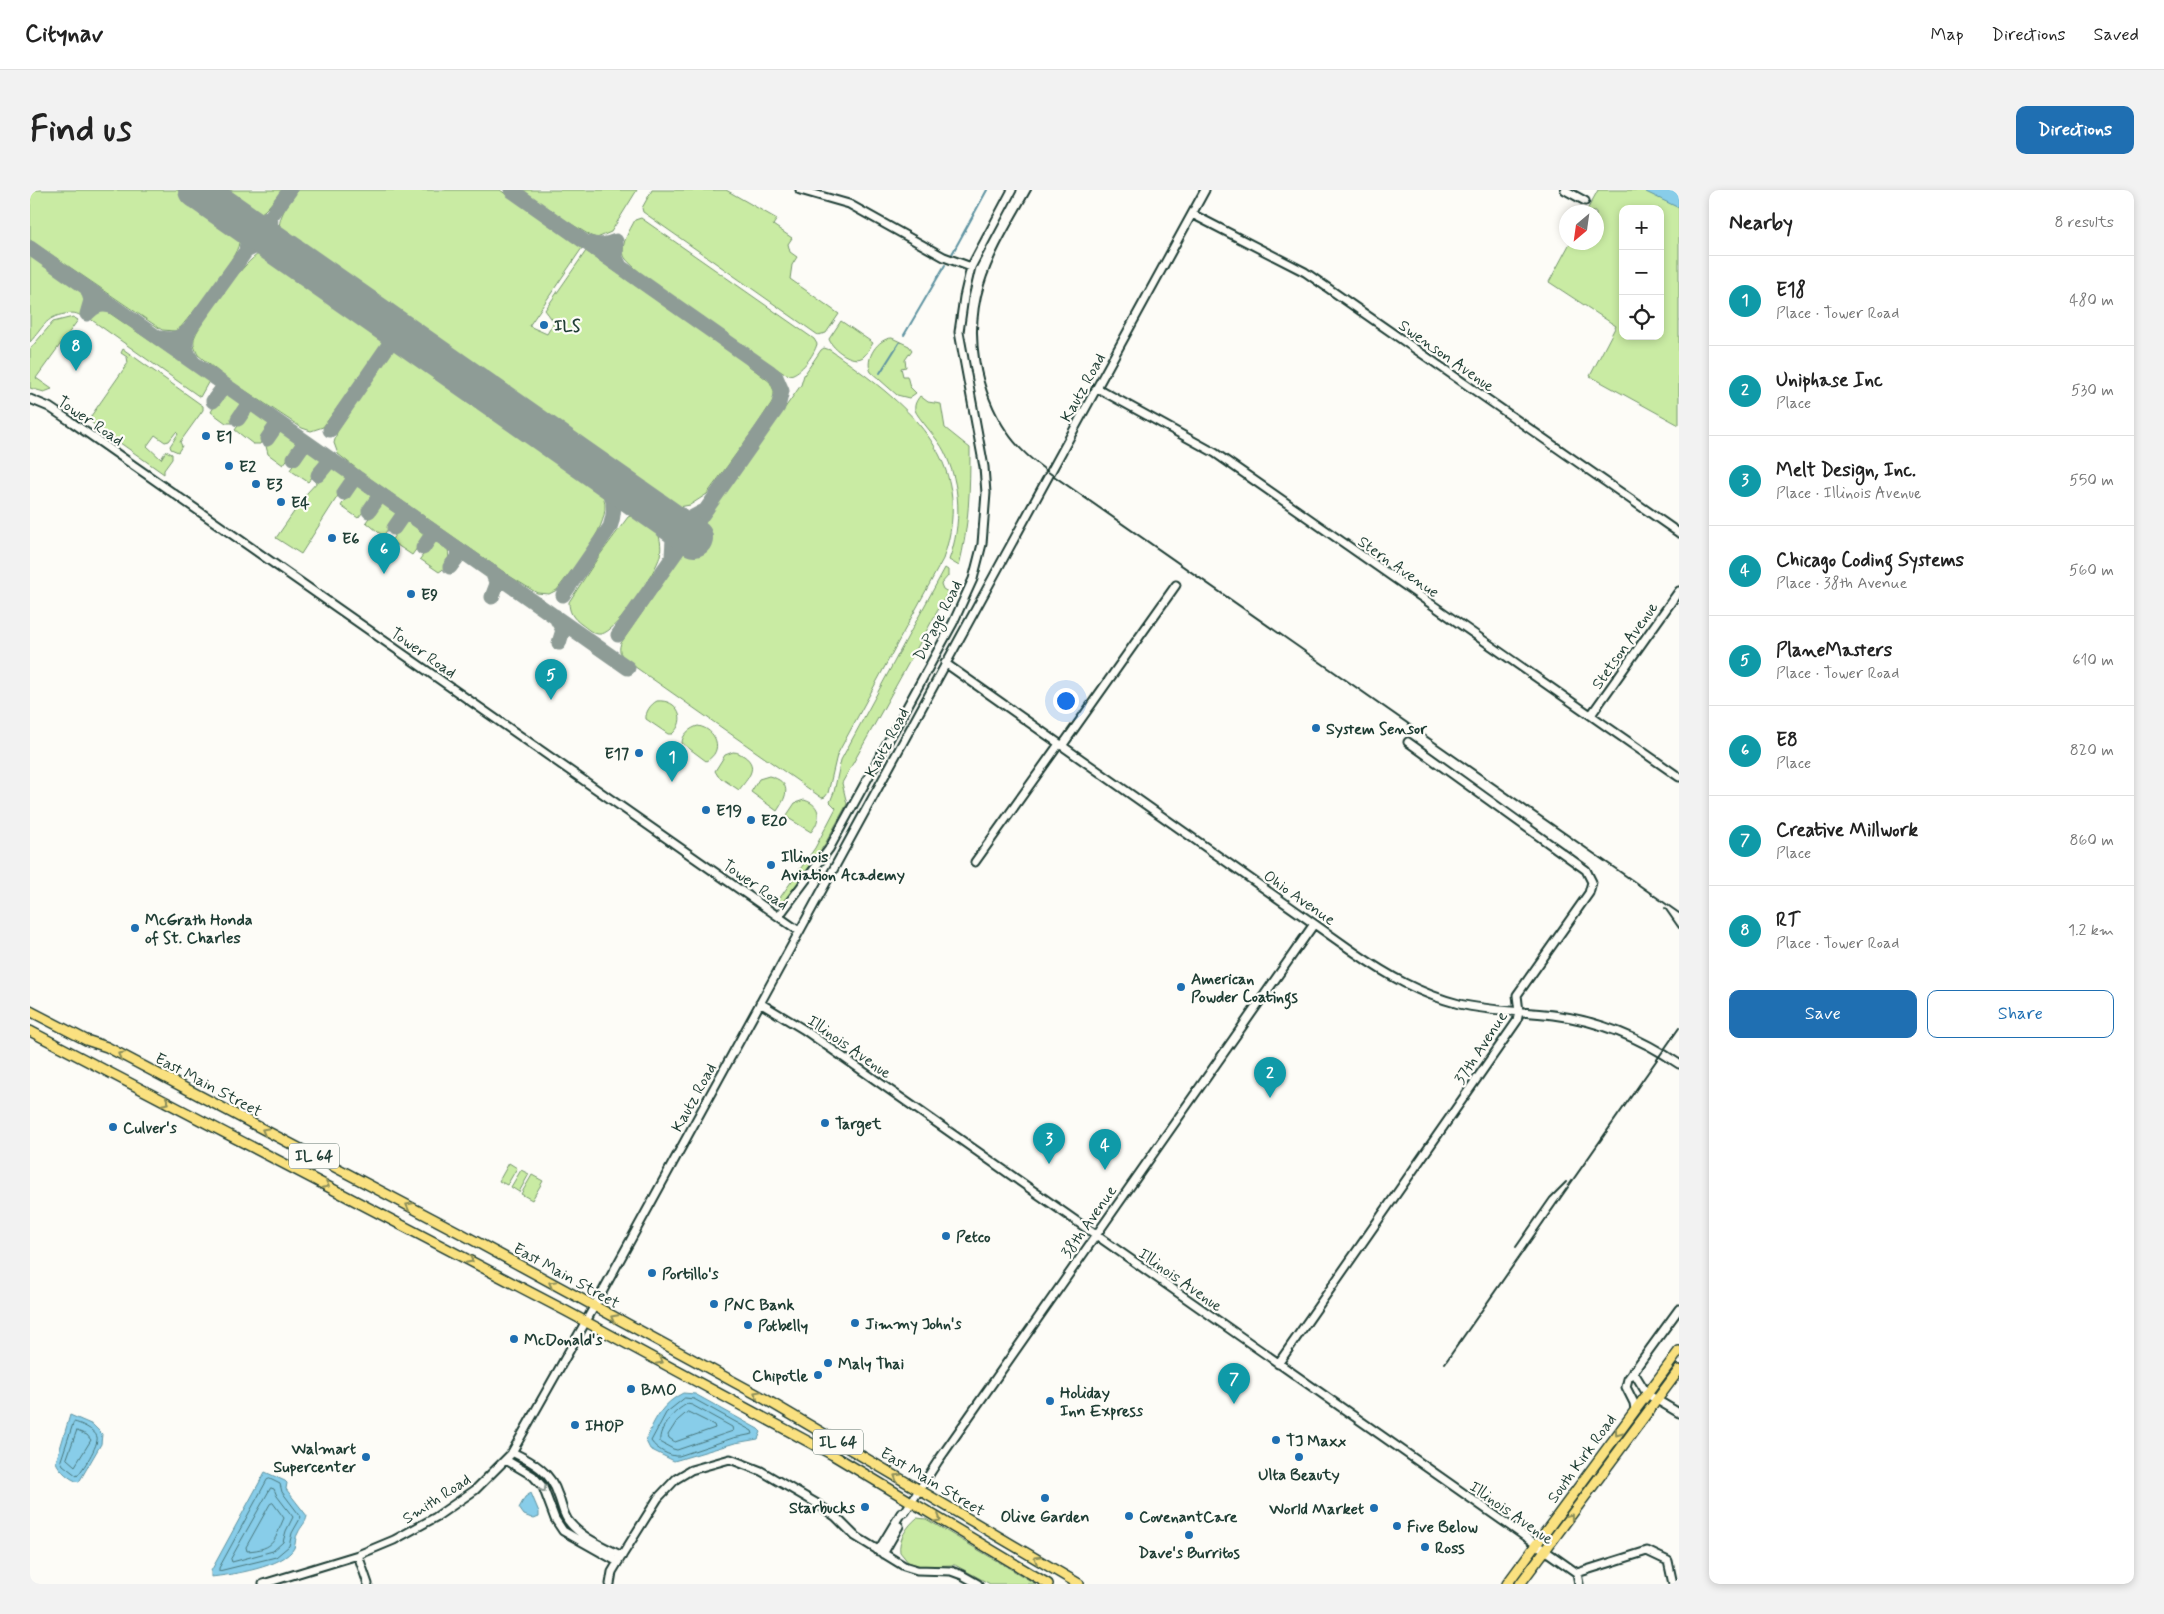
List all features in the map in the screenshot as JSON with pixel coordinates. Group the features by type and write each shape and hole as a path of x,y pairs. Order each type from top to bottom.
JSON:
{"main road":[{"name":"East Main Street","path":"30,1011 86,1040 107,1046 462,1234 758,1394 1079,1584"},
{"name":"East Main Street","path":"30,1031 586,1322 833,1455 1048,1584"},
{"name":"South Kirk Road","path":"1507,1584 1679,1351"},
{"name":"South Kirk Road","path":"1520,1584 1679,1370"}],"street":[{"path":"800,190 849,204 944,257 971,267"},
{"name":"DuPage Road","path":"779,916 829,849 953,623 973,579 982,544 986,493 984,467 959,332 971,267 978,250 1012,190"},
{"name":"Kautz Road","path":"594,1307 1205,190"},
{"path":"1565,190 1585,200"},
{"name":"Swenson Avenue","path":"1192,214 1305,272 1679,532"},
{"name":"Stern Avenue","path":"1097,388 1215,453 1679,777"},
{"name":"Tower Road","path":"30,399 49,407 800,931"},
{"path":"975,862 1176,585"},
{"name":"Stetson Avenue","path":"1591,715 1679,591"},
{"name":"Ohio Avenue","path":"945,663 1380,970 1414,988 1457,1003 1491,1010 1566,1017 1598,1024 1630,1036 1663,1053 1679,1064"},
{"name":"37th Avenue","path":"1278,1364 1517,1022 1519,1012 1518,995 1589,892 1592,882 1586,870 1408,742"},
{"name":"38th Avenue","path":"880,1553 901,1513 905,1512 1095,1236 1314,924"},
{"name":"Illinois Avenue","path":"760,1003 803,1029 1544,1552 1577,1573"},
{"name":"Smith Road","path":"263,1584 358,1555 394,1540 436,1517 475,1490 512,1452 594,1307"},
{"path":"1635,1410 1634,1403 1626,1386 1679,1309"},
{"path":"1634,1372 1647,1394 1679,1413"},
{"path":"512,1452 536,1464 546,1473 558,1492 568,1522 620,1559"},
{"path":"610,1584 612,1572 658,1498 676,1479 691,1470 730,1459 761,1471 831,1513 855,1536 904,1566 918,1570 951,1571 962,1574 978,1584"},
{"path":"506,1460 533,1476 543,1487 555,1519 563,1530 620,1559"},
{"path":"1579,1584 1577,1573 1648,1551 1668,1561 1673,1584"},
{"path":"358,1555 368,1584"}],"green space":[{"path":"30,190 180,190 235,228 239,237 239,243 223,273 181,327 175,331 162,330 30,240"},
{"path":"213,190 282,190 264,211 258,214 251,214 237,208"},
{"path":"298,190 500,190 582,248 529,326 547,334 554,322 545,310 586,251 739,358 770,382 774,391 774,399 707,494 690,505 679,507 660,503 282,239 279,226 280,219"},
{"path":"522,190 637,190 611,232 597,238 565,220"},
{"path":"652,190 726,190 777,219 773,225 792,238 788,244 790,252 797,257 792,265 790,279 839,314 826,333 818,335 643,212 642,208"},
{"path":"1598,190 1679,190 1679,425 1590,376 1616,326 1549,282 1566,250 1604,250 1604,205 1590,205"},
{"path":"641,218 814,339 817,344 806,363 794,374 783,373 671,296 632,265 624,256 623,247 635,220"},
{"path":"260,253 271,254 381,331 384,337 382,347 323,427 311,431 302,428 226,378 198,355 194,346 195,336 214,304 234,278"},
{"path":"30,256 82,292 86,304 81,316 69,313 58,315 49,320 30,342"},
{"path":"105,310 209,381 200,397 89,318 98,311"},
{"path":"73,317 78,320 36,378 52,389 44,392 30,388 30,349 53,322"},
{"path":"841,321 873,343 863,357 854,359 849,357 838,351 831,343 829,339"},
{"path":"892,338 909,346 912,350 905,360 906,367 901,368 903,376 907,376 910,387 916,393 909,398 897,395 871,372 869,367 869,361 877,345 882,341"},
{"path":"400,347 406,349 594,480 605,504 604,515 595,538 557,590 549,594 537,593 511,577 362,473 338,454 334,443 337,432 390,352"},
{"path":"824,348 830,350 884,390 908,412 928,436 943,462 951,491 952,523 943,559 837,755 828,793 822,798 631,664 623,657 620,647 688,546 693,549 703,534 699,530 801,385 804,375"},
{"path":"123,349 203,406 203,410 180,442 182,446 178,452 171,449 170,446 178,434 176,432 169,441 165,442 155,435 147,446 161,459 166,451 172,454 172,459 164,470 164,474 92,423 91,416 128,363 127,357 121,353"},
{"path":"226,393 242,404 232,423 226,423 211,412 216,403"},
{"path":"920,396 928,402 941,404 945,428 970,448 968,507 965,537 959,566 949,560 958,519 954,477 944,451 915,410 915,404"},
{"path":"251,411 271,424 260,444 253,444 235,430 247,413"},
{"path":"280,431 297,443 297,447 283,465 268,454 266,446 275,433"},
{"path":"307,449 322,460 321,466 308,482 290,470 303,451"},
{"path":"331,467 347,478 346,483 301,554 276,538 307,493"},
{"path":"358,485 372,496 372,501 358,518 341,506 352,488"},
{"path":"383,503 398,515 383,536 366,522 378,505"},
{"path":"637,513 648,518 655,526 660,541 660,556 644,587 626,613 608,631 601,634 595,633 574,617 569,602 599,556 628,517"},
{"path":"408,520 426,536 412,555 391,541 403,523"},
{"path":"436,540 448,549 449,553 446,565 439,572 420,559"},
{"path":"945,568 948,570 948,576 941,584 943,589 948,592 842,783 847,804 825,844 782,906 777,902 815,848 836,808 830,802 841,760"},
{"path":"657,701 670,703 678,711 679,723 672,734 668,734 646,719 649,709"},
{"path":"698,726 710,731 716,741 715,752 706,761 682,743 683,737 687,732"},
{"path":"733,752 749,760 752,769 739,790 718,776 715,771 725,755"},
{"path":"769,776 785,785 784,800 777,811 751,792 759,779"},
{"path":"804,800 814,805 818,813 817,823 811,832 788,818 787,815 795,803"},
{"path":"509,1163 517,1168 507,1185 499,1181"},
{"path":"521,1170 529,1174 519,1192 511,1187"},
{"path":"532,1175 543,1181 532,1200 521,1194"},
{"path":"917,1518 926,1519 1036,1584 990,1584 955,1565 921,1566 908,1562 900,1552 900,1543 907,1529"}],"water":[{"path":"1644,190 1679,190 1679,208 1646,192"},
{"path":"683,1393 695,1394 758,1429 761,1432 758,1439 735,1443 674,1461 650,1449 646,1441 656,1419 664,1407"},
{"path":"70,1415 93,1425 102,1434 101,1444 79,1482 65,1474 56,1462"},
{"path":"265,1472 287,1483 286,1489 307,1516 297,1535 294,1548 288,1555 268,1565 243,1572 211,1577 211,1571"},
{"path":"531,1493 539,1512 539,1517 534,1519 524,1515 519,1508 525,1497"}],"waterway":[{"path":"952,254 987,190"},
{"path":"904,335 945,265"},
{"path":"880,373 899,343"}],"taxiway":[{"path":"189,330 290,190"},
{"path":"511,190 770,372 776,377 782,391 778,407 618,635"},
{"path":"271,216 270,232 278,247 260,244 246,251 248,234 241,221 257,224 271,216"},
{"path":"588,243 602,245 616,241 616,258 620,266"},
{"path":"30,248 628,668"},
{"path":"87,288 91,300 87,314 99,306 114,307"},
{"path":"384,321 391,334 388,346 401,340 415,343"},
{"path":"159,338 175,338 189,330 186,346 193,362"},
{"path":"330,430 388,346"},
{"path":"213,401 222,389"},
{"path":"238,419 247,406"},
{"path":"267,439 276,426"},
{"path":"294,458 303,445"},
{"path":"318,475 328,463"},
{"path":"563,595 610,527 613,511 612,497 610,490 597,470"},
{"path":"344,493 353,480"},
{"path":"369,511 378,498"},
{"path":"672,557 673,539 666,519 687,520 702,512"},
{"path":"394,528 403,515"},
{"path":"423,548 431,536"},
{"path":"450,567 459,555"},
{"path":"492,572 497,584 492,597"},
{"path":"555,616 563,630 559,643"}],"runway":[{"path":"197,190 694,538"}],"railway":[{"path":"1031,190 988,273 977,322 979,361 989,398 997,416 1021,450 1051,474 1679,913"},
{"path":"1665,908 1679,928"},
{"path":"1445,1363 1679,1028"},
{"path":"1516,1247 1550,1198 1566,1182"}],"place":[{"name":"ILS","path":"544,325"},
{"name":"RT","path":"76,371"},
{"name":"E1","path":"206,436"},
{"name":"E2","path":"229,466"},
{"name":"E3","path":"256,484"},
{"name":"E4","path":"281,502"},
{"name":"E6","path":"332,538"},
{"name":"E8","path":"384,574"},
{"name":"E9","path":"411,594"},
{"name":"PlaneMasters","path":"551,700"},
{"name":"System Sensor","path":"1316,728"},
{"name":"E17","path":"639,753"},
{"name":"E18","path":"672,782"},
{"name":"E19","path":"706,810"},
{"name":"E20","path":"751,820"},
{"name":"Illinois Aviation Academy","path":"771,865"},
{"name":"McGrath Honda of St. Charles","path":"135,928"},
{"name":"American Powder Coatings","path":"1181,987"},
{"name":"Uniphase Inc","path":"1270,1098"},
{"name":"Target","path":"825,1123"},
{"name":"Culver's","path":"113,1127"},
{"name":"Melt Design, Inc.","path":"1049,1164"},
{"name":"Chicago Coding Systems","path":"1105,1170"},
{"name":"Petco","path":"946,1236"},
{"name":"Portillo's","path":"652,1273"},
{"name":"PNC Bank","path":"714,1304"},
{"name":"Jimmy John's","path":"855,1323"},
{"name":"Potbelly","path":"748,1325"},
{"name":"McDonald's","path":"514,1339"},
{"name":"Maly Thai","path":"828,1363"},
{"name":"Chipotle","path":"818,1375"},
{"name":"BMO","path":"631,1389"},
{"name":"Holiday Inn Express","path":"1050,1401"},
{"name":"Creative Millwork","path":"1234,1404"},
{"name":"IHOP","path":"575,1425"},
{"name":"TJ Maxx","path":"1276,1440"},
{"name":"Walmart Supercenter","path":"366,1457"},
{"name":"Ulta Beauty","path":"1299,1457"},
{"name":"Olive Garden","path":"1045,1498"},
{"name":"Starbucks","path":"865,1507"},
{"name":"World Market","path":"1374,1508"},
{"name":"CovenantCare","path":"1129,1516"},
{"name":"Five Below","path":"1397,1526"},
{"name":"Dave's Burritos","path":"1189,1535"},
{"name":"Ross","path":"1425,1547"}]}
